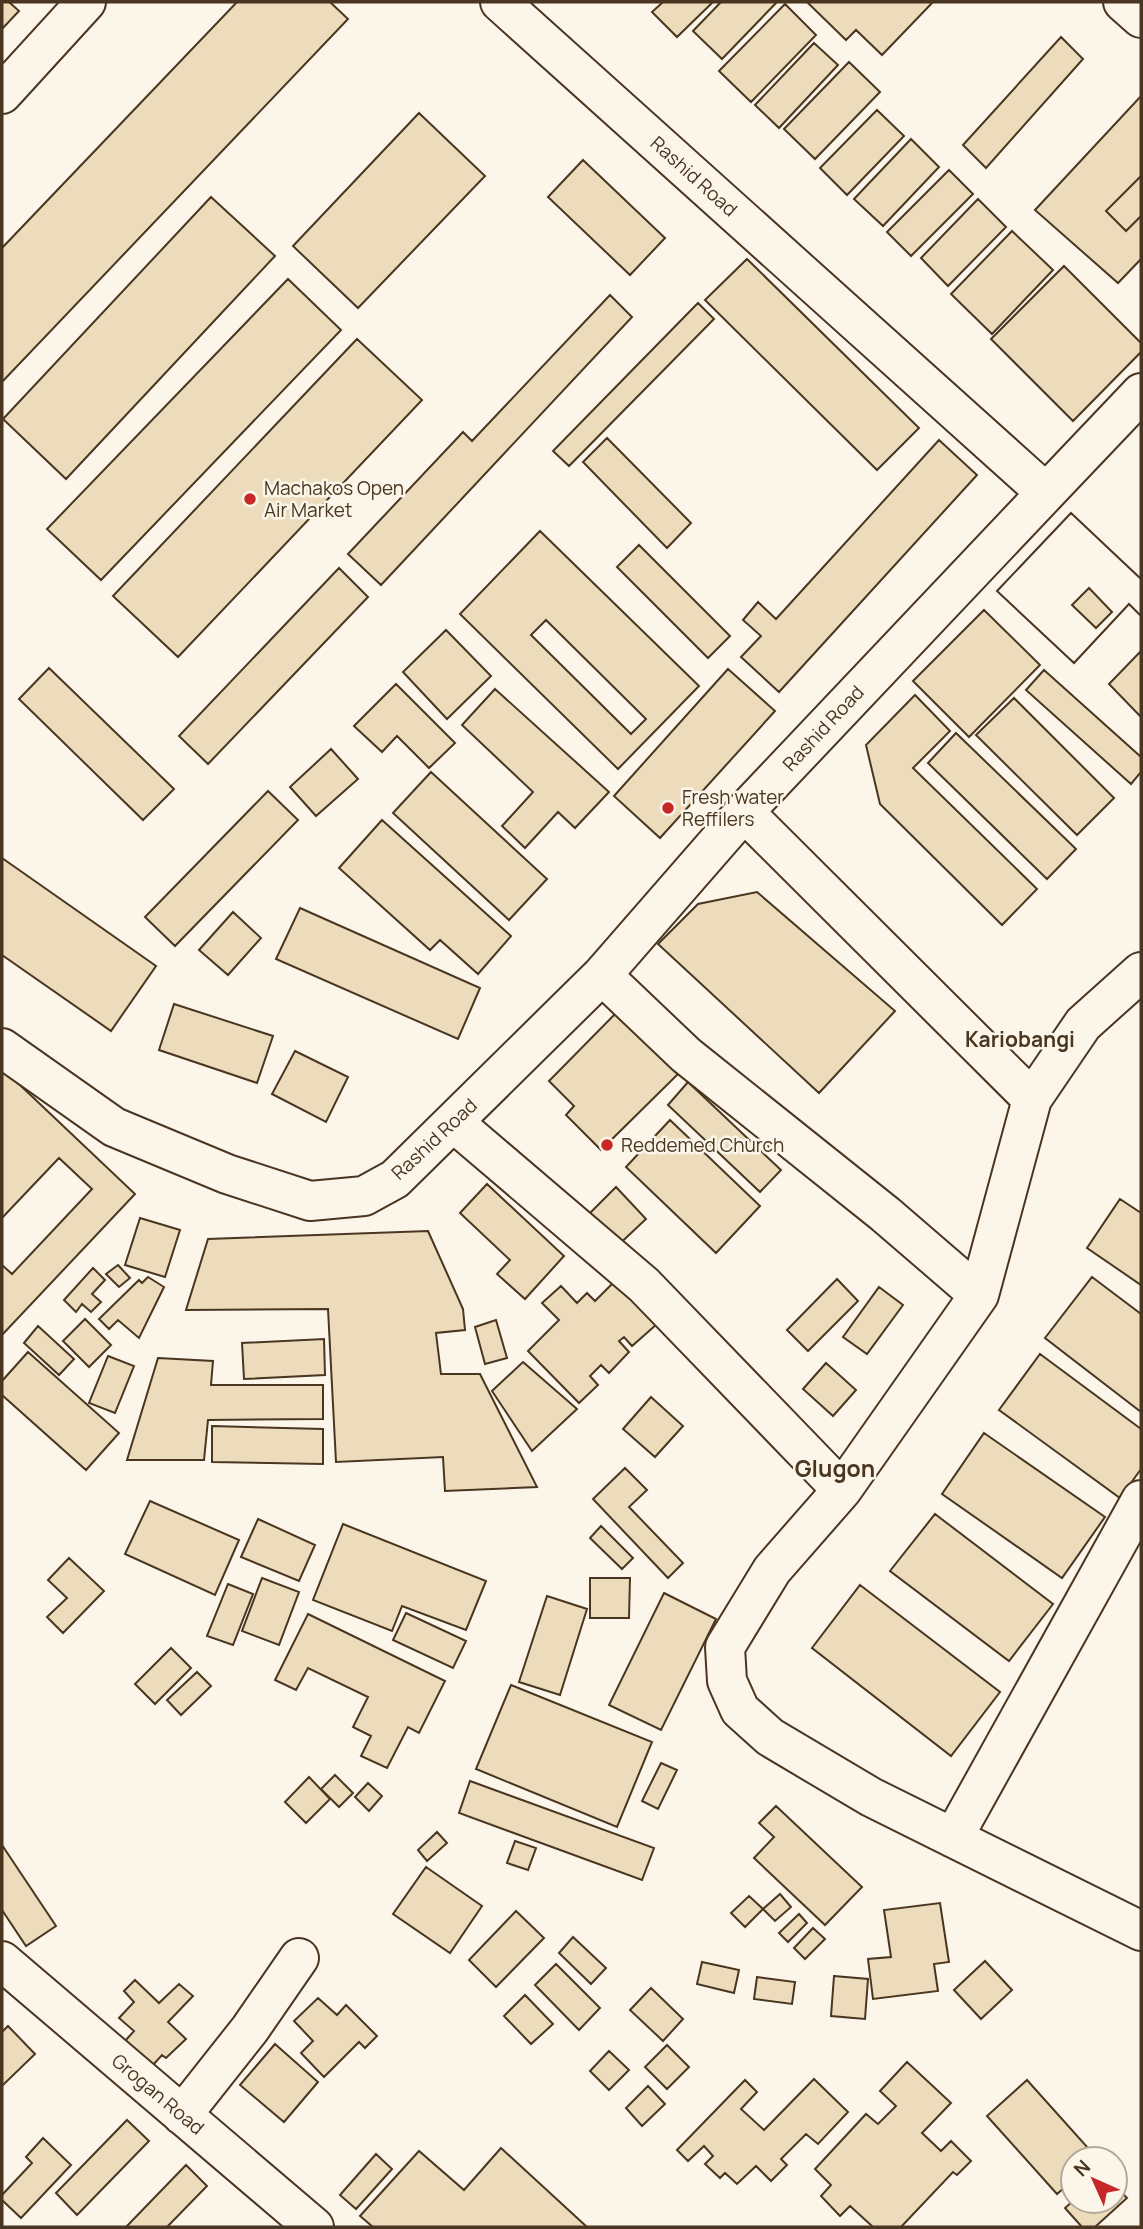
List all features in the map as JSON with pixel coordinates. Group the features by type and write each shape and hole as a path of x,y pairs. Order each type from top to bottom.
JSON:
{"street":[{"path":"2,94 86,2"},
{"name":"Rashid Road","path":"2,1048 114,1127 227,1174 310,1200 363,1196 395,1179 602,975 744,812 1046,492 500,2"},
{"path":"1123,2 1141,18"},
{"path":"1046,492 1141,393"},
{"path":"744,812 1032,1099"},
{"path":"1141,972 1083,1024 1032,1099 979,1295 842,1490 772,1570 725,1647 727,1681 740,1710 770,1737 871,1797 1141,1931"},
{"path":"602,975 686,1055 885,1214 979,1295"},
{"path":"453,1122 644,1285 842,1490"},
{"path":"953,1838 1141,1500"},
{"path":"183,2115 250,2029 299,1958"},
{"name":"Grogan Road","path":"2,1961 314,2227"}],"building":[{"path":"2,2 9,2 19,11 2,29"},
{"path":"237,2 330,2 348,19 2,382 2,248"},
{"path":"663,2 713,2 677,37 652,12"},
{"path":"721,2 777,2 722,59 693,31"},
{"path":"807,2 933,2 882,55 856,30 846,40"},
{"path":"785,4 816,35 751,102 719,71"},
{"path":"1061,37 1083,59 986,168 963,145"},
{"path":"814,43 838,65 779,128 755,105"},
{"path":"849,62 880,92 815,159 784,129"},
{"path":"1141,96 1141,176 1106,211 1126,231 1141,216 1141,259 1118,283 1035,210"},
{"path":"877,110 904,136 847,195 820,168"},
{"path":"419,113 485,176 358,308 293,246"},
{"path":"911,139 939,167 883,226 854,199"},
{"path":"583,160 665,238 630,275 548,197"},
{"path":"949,170 973,194 911,256 887,232"},
{"path":"1141,176 1141,216 1126,231 1106,211"},
{"path":"211,197 275,256 66,479 3,419"},
{"path":"978,199 1006,227 948,286 921,258"},
{"path":"1012,231 1053,270 992,334 951,294"},
{"path":"747,259 919,428 877,470 705,300"},
{"path":"1064,266 1141,343 1141,352 1073,421 991,339"},
{"path":"288,279 341,330 101,580 47,529"},
{"path":"610,295 632,317 381,585 348,554 463,432 472,441"},
{"path":"698,303 714,319 569,466 553,451"},
{"path":"357,339 422,400 178,657 113,596"},
{"path":"607,438 691,523 667,548 583,462"},
{"path":"939,440 977,475 779,692 741,657 761,636 743,620 758,602 776,619"},
{"path":"1071,513 1141,579 1141,616 1129,604 1074,663 997,591","holes":["1089,588 1112,612 1096,628 1072,605"]},
{"path":"1071,513 1141,579 1141,616 1129,604 1074,663 997,591"},
{"path":"540,531 699,686 618,769 460,614","holes":["546,620 646,719 631,734 531,635"]},
{"path":"639,545 730,636 708,658 617,567"},
{"path":"339,568 368,597 208,764 179,736"},
{"path":"984,610 1040,665 969,737 913,681"},
{"path":"446,630 491,676 447,719 403,672"},
{"path":"1141,651 1141,717 1109,684"},
{"path":"49,668 174,789 143,820 19,699"},
{"path":"728,669 775,711 660,838 614,796"},
{"path":"1044,670 1141,757 1141,772 1131,784 1026,690"},
{"path":"396,684 455,743 429,768 397,736 382,752 354,726"},
{"path":"495,689 609,792 575,828 558,812 525,848 502,826 533,792 462,725"},
{"path":"915,695 950,731 913,768 1037,889 1002,925 880,804 866,745"},
{"path":"1014,698 1114,798 1077,835 976,735"},
{"path":"956,733 1076,849 1047,879 928,763"},
{"path":"331,749 358,779 316,816 290,787"},
{"path":"431,772 547,879 509,920 393,813"},
{"path":"268,791 298,820 175,946 145,917"},
{"path":"382,820 511,936 478,974 440,940 430,950 339,868"},
{"path":"2,858 156,966 111,1031 2,955"},
{"path":"757,892 895,1011 819,1093 658,944 698,904"},
{"path":"300,908 480,988 458,1039 276,959"},
{"path":"233,912 261,938 228,975 199,950"},
{"path":"174,1004 273,1036 257,1083 159,1050"},
{"path":"617,1012 679,1073 601,1150 566,1115 574,1106 549,1081"},
{"path":"295,1051 348,1077 326,1122 272,1094"},
{"path":"2,1068 135,1194 2,1335 2,1265 12,1274 92,1189 59,1158 2,1218"},
{"path":"688,1082 781,1170 760,1192 668,1105"},
{"path":"670,1120 760,1206 716,1253 626,1167"},
{"path":"487,1184 564,1256 525,1299 497,1274 510,1260 460,1213"},
{"path":"616,1187 646,1219 612,1251 583,1220"},
{"path":"1120,1199 1141,1213 1141,1285 1087,1248"},
{"path":"140,1218 180,1230 165,1277 125,1265"},
{"path":"428,1231 463,1309 465,1330 436,1333 441,1374 480,1374 537,1487 445,1491 443,1457 336,1462 328,1309 186,1310 208,1239"},
{"path":"118,1265 130,1278 119,1287 106,1274"},
{"path":"93,1268 105,1280 92,1294 101,1302 91,1312 82,1304 76,1312 64,1300"},
{"path":"624,1272 665,1317 632,1346 624,1337 619,1341 629,1352 609,1373 601,1365 590,1376 598,1385 579,1403 528,1351 559,1320 542,1303 561,1286 577,1303 587,1293 595,1301"},
{"path":"148,1277 164,1287 139,1338 118,1320 109,1329 99,1319 139,1280 142,1283"},
{"path":"1092,1277 1141,1314 1141,1412 1045,1338"},
{"path":"837,1279 858,1301 808,1351 787,1330"},
{"path":"879,1287 903,1305 867,1354 843,1337"},
{"path":"85,1319 111,1345 89,1367 63,1341"},
{"path":"496,1320 507,1358 485,1364 475,1327"},
{"path":"38,1326 74,1359 59,1375 24,1343"},
{"path":"324,1339 325,1375 244,1379 242,1343"},
{"path":"28,1352 119,1433 86,1470 2,1395 2,1381"},
{"path":"1040,1354 1141,1429 1141,1469 1120,1498 999,1410"},
{"path":"108,1356 134,1366 115,1413 89,1403"},
{"path":"158,1358 213,1361 211,1385 323,1385 323,1419 208,1420 204,1460 127,1460"},
{"path":"523,1362 577,1409 532,1451 492,1391"},
{"path":"826,1363 856,1390 833,1416 803,1389"},
{"path":"651,1397 683,1426 655,1457 623,1429"},
{"path":"212,1426 323,1429 323,1464 212,1462"},
{"path":"984,1433 1105,1517 1062,1578 942,1494"},
{"path":"625,1468 647,1490 629,1507 683,1563 668,1578 593,1499"},
{"path":"150,1501 239,1540 215,1595 125,1554"},
{"path":"935,1514 1053,1604 1009,1661 890,1571"},
{"path":"258,1519 315,1545 299,1581 241,1557"},
{"path":"343,1524 486,1581 466,1630 402,1606 392,1631 313,1600"},
{"path":"601,1526 633,1558 622,1569 590,1538"},
{"path":"69,1558 104,1591 63,1633 47,1617 67,1598 48,1580"},
{"path":"262,1578 299,1592 279,1645 242,1631"},
{"path":"590,1578 630,1578 629,1618 590,1618"},
{"path":"228,1584 253,1594 233,1645 207,1636"},
{"path":"860,1585 1000,1692 951,1756 812,1648"},
{"path":"664,1593 716,1619 661,1730 609,1705"},
{"path":"547,1596 587,1609 560,1695 519,1682"},
{"path":"406,1613 466,1641 453,1668 393,1640"},
{"path":"308,1614 445,1681 419,1733 408,1727 387,1768 361,1756 371,1736 353,1727 368,1697 308,1668 296,1690 275,1680"},
{"path":"171,1648 191,1668 155,1704 135,1684"},
{"path":"197,1672 211,1686 181,1715 167,1700"},
{"path":"511,1685 652,1742 617,1827 476,1769"},
{"path":"661,1763 677,1770 658,1809 642,1801"},
{"path":"335,1775 353,1793 339,1807 321,1789"},
{"path":"309,1777 330,1799 306,1823 285,1802"},
{"path":"470,1781 654,1848 642,1880 459,1813"},
{"path":"368,1783 382,1796 369,1811 355,1797"},
{"path":"776,1806 862,1887 825,1925 754,1858 774,1837 759,1823"},
{"path":"437,1832 447,1843 427,1861 418,1850"},
{"path":"515,1841 536,1848 528,1870 507,1863"},
{"path":"2,1845 56,1926 26,1946 2,1910"},
{"path":"426,1867 482,1906 450,1953 393,1914"},
{"path":"780,1894 791,1907 775,1921 763,1909"},
{"path":"749,1896 763,1909 745,1927 731,1913"},
{"path":"940,1903 949,1962 934,1964 938,1991 873,1999 868,1959 891,1957 884,1910"},
{"path":"516,1911 544,1938 496,1987 469,1960"},
{"path":"799,1914 807,1923 788,1942 779,1933"},
{"path":"813,1928 825,1939 805,1959 794,1948"},
{"path":"573,1937 606,1968 591,1984 559,1953"},
{"path":"985,1961 1012,1990 981,2019 954,1990"},
{"path":"702,1962 739,1970 734,1993 697,1984"},
{"path":"556,1964 600,2008 579,2030 535,1985"},
{"path":"834,1976 868,1979 865,2019 831,2016"},
{"path":"757,1977 795,1982 792,2004 754,1999"},
{"path":"135,1980 159,2003 179,1984 193,1996 168,2022 186,2039 166,2058 162,2055 152,2066 125,2041 134,2031 119,2018 134,2002 124,1991"},
{"path":"651,1988 683,2019 663,2041 630,2010"},
{"path":"525,1995 553,2024 531,2044 504,2016"},
{"path":"318,1998 337,2015 346,2005 377,2036 365,2048 359,2042 324,2077 301,2053 313,2041 294,2021"},
{"path":"8,2026 35,2054 2,2086 2,2032"},
{"path":"275,2044 318,2082 284,2122 240,2085"},
{"path":"667,2045 689,2067 667,2089 645,2067"},
{"path":"609,2051 629,2070 609,2090 590,2071"},
{"path":"907,2062 951,2103 922,2133 941,2151 951,2141 971,2161 957,2175 953,2172 901,2227 873,2227 850,2206 840,2216 821,2196 831,2185 815,2169 866,2114 878,2124 896,2106 880,2091"},
{"path":"814,2079 848,2112 818,2144 806,2134 781,2159 787,2165 771,2181 756,2166 737,2184 725,2173 720,2178 705,2164 713,2156 704,2146 688,2161 677,2150 745,2080 757,2092 741,2109 764,2130"},
{"path":"1027,2080 1085,2145 1059,2145 1059,2192 1057,2194 987,2116"},
{"path":"648,2086 665,2104 642,2126 626,2108"},
{"path":"127,2120 149,2141 77,2215 56,2193"},
{"path":"43,2138 71,2165 21,2218 2,2200 2,2195 32,2163 26,2157"},
{"path":"501,2148 587,2227 373,2227 360,2216 419,2151 464,2190"},
{"path":"376,2154 392,2169 356,2209 340,2195"},
{"path":"186,2165 207,2186 167,2227 126,2227"},
{"path":"1071,2215 1108,2215 1095,2227 1082,2227"}],"place":[{"name":"Machakos Open Air Market","path":"250,499"},
{"name":"Fresh water Reffilers","path":"668,808"},
{"name":"Reddemed Church","path":"607,1145"}],"district":[{"name":"Kariobangi","path":"1020,1039"},
{"name":"Glugon","path":"835,1468"}]}
